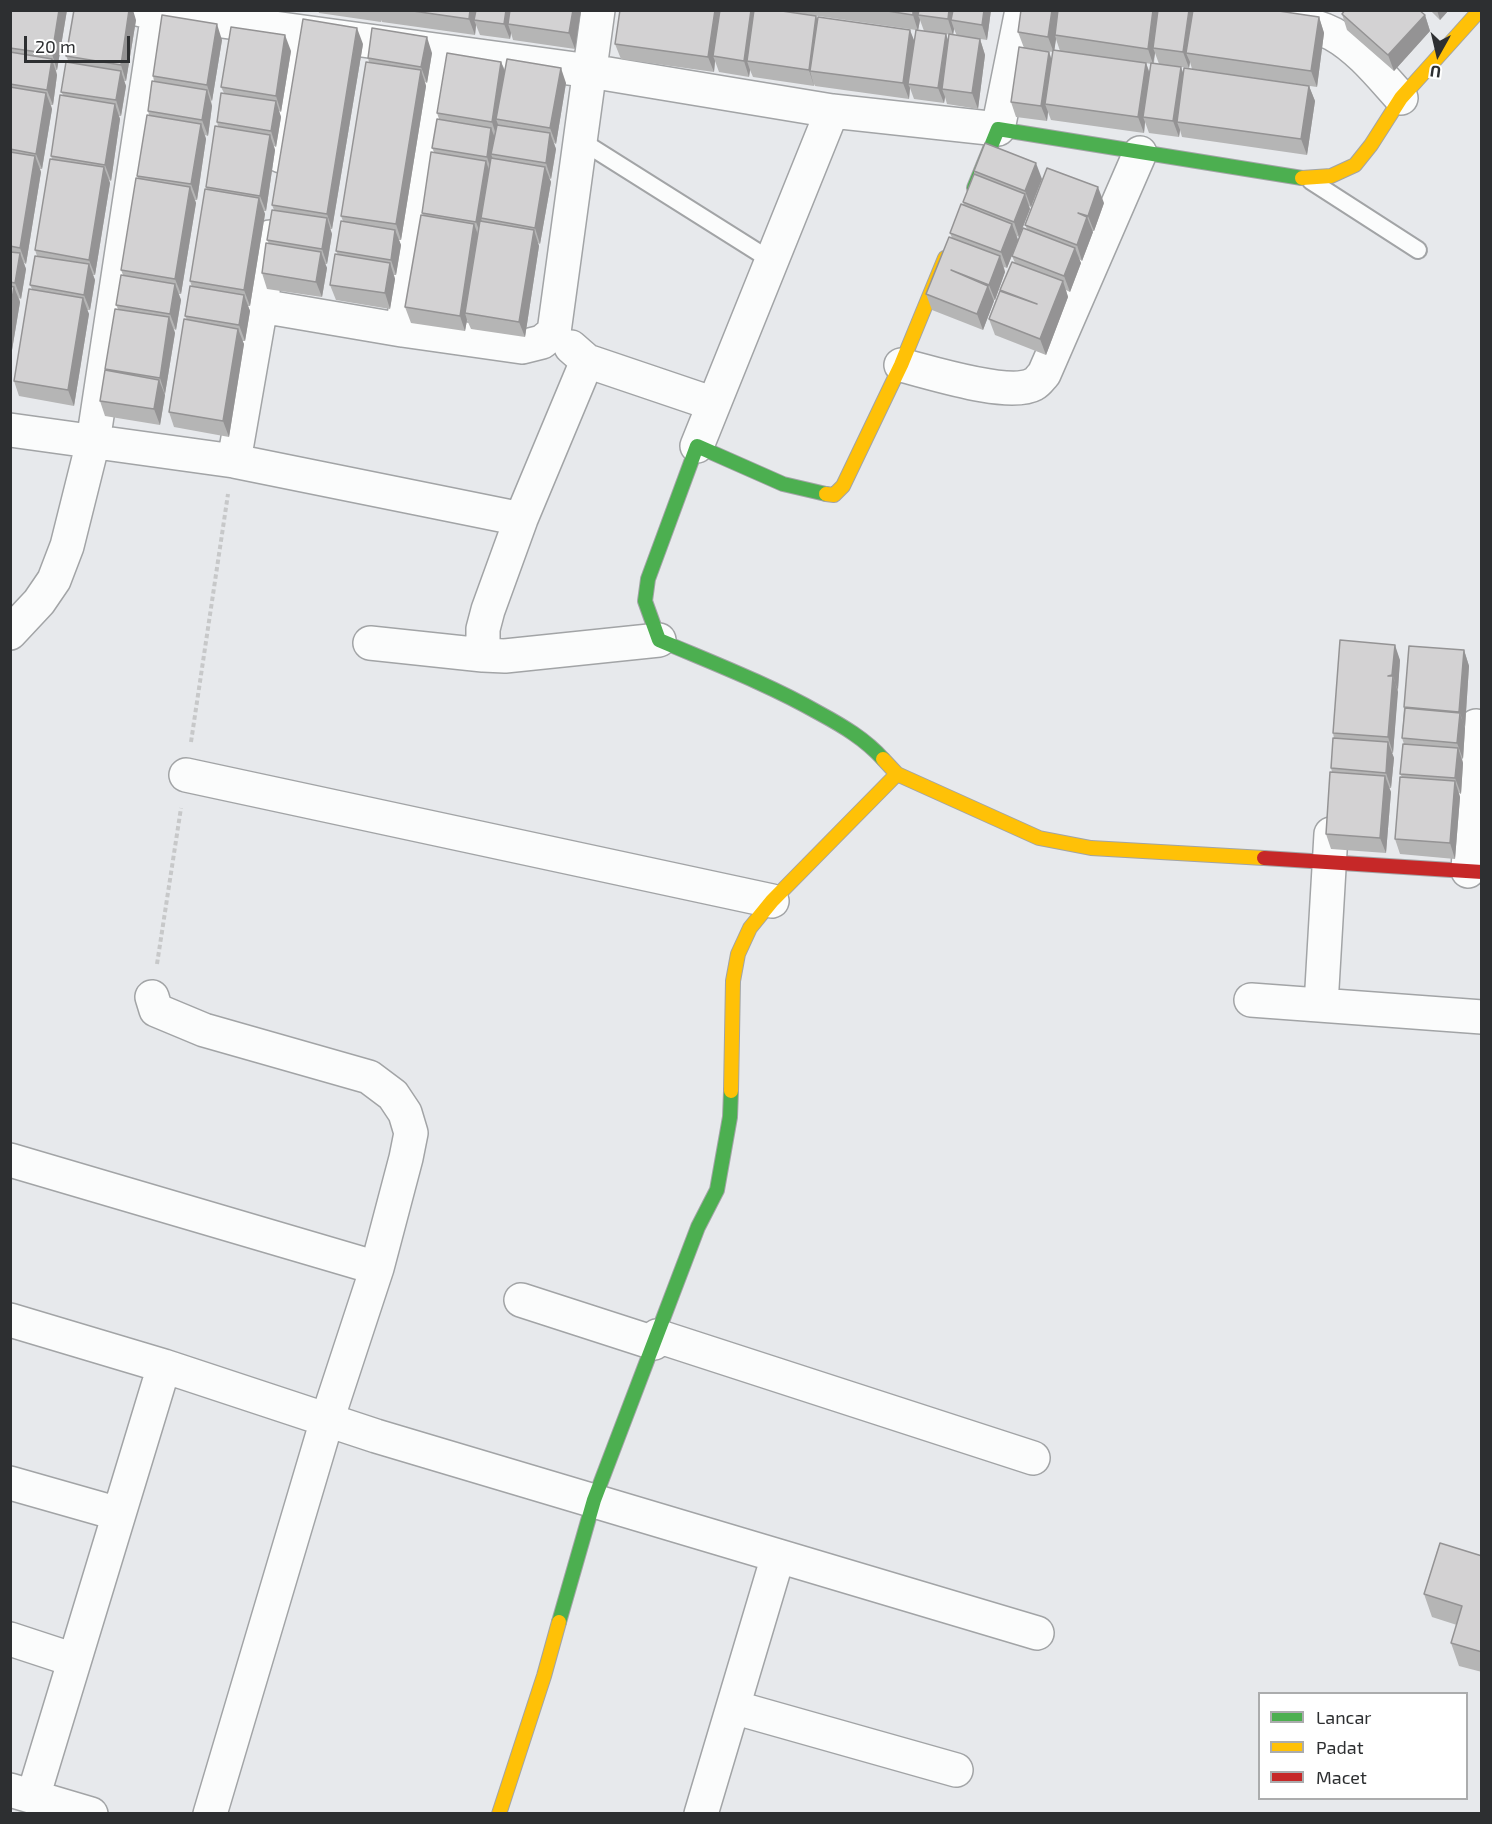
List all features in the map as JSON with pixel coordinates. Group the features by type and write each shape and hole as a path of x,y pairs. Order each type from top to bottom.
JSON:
{"street":[{"path":"261,306 402,330 522,346 542,342 554,332 598,10"},
{"path":"967,204 998,129 1022,10"},
{"path":"1210,10 1308,24 1334,35 1361,55 1401,98"},
{"path":"10,633 39,602 54,580 68,546 93,442 149,12 590,71 832,111 998,129 1307,178 1331,176 1355,165 1371,145 1401,98 1480,10"},
{"path":"234,460 261,306 298,32"},
{"path":"402,330 444,52"},
{"path":"659,640 645,601 648,579 714,404 832,111"},
{"path":"901,365 992,387 1016,388 1034,384 1044,374 1140,153"},
{"path":"698,446 803,492 823,496 834,495 843,486 901,365 950,247"},
{"path":"554,332 587,361 714,404"},
{"path":"483,655 483,629 488,610 521,519 587,361"},
{"path":"10,430 234,460 521,519"},
{"path":"370,643 504,656 659,640 798,701 844,727 873,748 897,774 1039,838 1091,848 1152,853 1330,861 1475,872 1476,726"},
{"path":"499,1814 544,1676 594,1500 698,1227 717,1190 730,1117 733,981 738,954 750,928 772,901 897,774"},
{"path":"186,775 772,901"},
{"path":"1321,1005 1334,803"},
{"path":"152,997 156,1011 204,1030 369,1077 393,1095 405,1113 411,1133 377,1268 327,1420 210,1814"},
{"path":"1251,1000 1482,1017"},
{"path":"10,1160 377,1268"},
{"path":"521,1300 656,1339 1033,1458"},
{"path":"10,1320 164,1366 376,1436 1037,1633"},
{"path":"91,1814 22,1794 75,1660 164,1366"},
{"path":"10,1483 119,1514"},
{"path":"701,1814 778,1556"},
{"path":"10,1639 75,1660"},
{"path":"733,1707 956,1770"}],"lane":[{"path":"580,140 772,261"},
{"path":"1307,178 1418,250"}],"path":[{"path":"152,997 234,460"}],"building":[{"path":"10,10 59,10 52,54 10,48"},
{"path":"74,10 129,10 121,65 66,56"},
{"path":"406,10 470,10 469,19"},
{"path":"476,10 506,10 504,24 474,20"},
{"path":"510,10 573,10 569,33 508,24"},
{"path":"620,10 715,10 708,57 615,44"},
{"path":"720,10 751,10 744,61 713,56"},
{"path":"754,10 775,10 816,16 809,70 747,61"},
{"path":"881,10 913,10 913,15"},
{"path":"919,10 949,10 948,19 918,15"},
{"path":"953,10 984,10 982,25 951,20"},
{"path":"1021,10 1052,10 1048,37 1018,32"},
{"path":"1058,10 1153,10 1148,49 1055,35"},
{"path":"1158,10 1189,10 1183,52 1153,48"},
{"path":"1193,10 1272,10 1319,17 1311,71 1186,53"},
{"path":"1345,10 1419,10 1425,15 1388,55 1342,14"},
{"path":"162,15 217,24 207,85 153,76"},
{"path":"818,17 910,30 903,83 810,71"},
{"path":"303,19 357,28 327,214 272,205"},
{"path":"231,27 285,35 276,96 221,87"},
{"path":"372,28 427,37 421,67 368,58"},
{"path":"916,30 946,34 938,88 908,84"},
{"path":"949,34 980,39 972,93 942,89"},
{"path":"1019,47 1049,52 1041,106 1011,102"},
{"path":"1053,50 1146,63 1138,117 1045,104"},
{"path":"10,52 52,59 47,90 10,84"},
{"path":"447,53 501,62 492,122 437,113"},
{"path":"507,59 561,68 550,128 496,119"},
{"path":"66,62 121,71 116,100 61,92"},
{"path":"366,62 421,70 396,224 341,216"},
{"path":"1151,63 1181,67 1173,121 1143,117"},
{"path":"1184,68 1309,86 1301,139 1177,122"},
{"path":"152,81 207,90 202,120 148,111"},
{"path":"10,87 46,93 36,154 10,149"},
{"path":"221,93 276,101 271,131 217,122"},
{"path":"60,95 115,104 105,165 51,156"},
{"path":"147,115 201,124 191,184 137,176"},
{"path":"437,119 491,128 487,157 432,148"},
{"path":"497,125 550,133 546,163 491,154"},
{"path":"215,126 270,135 260,196 206,187"},
{"path":"985,143 1036,163 1025,191 974,171"},
{"path":"10,152 35,156 20,248 10,246"},
{"path":"431,152 486,161 476,222 422,213"},
{"path":"491,158 545,167 535,228 481,218"},
{"path":"50,159 104,167 89,260 35,250"},
{"path":"1047,168 1098,187 1088,216 1078,213 1087,217 1077,245 1025,225"},
{"path":"974,174 1025,194 1014,222 963,202"},
{"path":"136,178 190,187 175,279 121,270"},
{"path":"205,189 259,198 244,290 190,281"},
{"path":"961,204 1012,224 1001,252 950,233"},
{"path":"272,210 327,218 322,249 267,240"},
{"path":"421,215 474,224 460,316 405,307"},
{"path":"341,221 395,230 391,260 336,251"},
{"path":"480,221 534,230 519,322 465,313"},
{"path":"1023,228 1075,248 1064,276 1012,256"},
{"path":"949,237 1000,256 989,285 951,270 988,286 977,314 926,294"},
{"path":"266,243 321,252 316,282 262,273"},
{"path":"10,252 20,253 15,283 10,282"},
{"path":"335,254 390,263 385,293 330,285"},
{"path":"35,256 89,264 84,295 30,285"},
{"path":"1012,262 1063,281 1040,339 989,319 1000,291 1037,304 1000,290"},
{"path":"121,275 175,284 170,314 116,305"},
{"path":"10,286 14,287 10,311"},
{"path":"190,286 244,295 239,325 185,316"},
{"path":"29,289 83,298 68,390 14,381"},
{"path":"115,309 169,317 160,378 105,369"},
{"path":"184,319 238,329 223,421 169,412"},
{"path":"105,370 159,380 154,409 100,401"},
{"path":"1340,640 1395,645 1392,675 1388,676 1393,676 1388,737 1333,733"},
{"path":"1409,646 1464,650 1459,712 1404,707"},
{"path":"1405,708 1460,713 1457,743 1402,738"},
{"path":"1333,738 1388,742 1386,773 1331,768"},
{"path":"1403,744 1458,748 1455,778 1400,774"},
{"path":"1330,772 1385,776 1380,838 1326,834"},
{"path":"1400,777 1455,781 1450,843 1395,839"},
{"path":"1440,1543 1482,1556 1482,1652 1451,1643 1462,1606 1424,1594"}],"traffic: fast":[{"path":"974,188 998,129 1302,178"},
{"path":"826,494 783,484 697,446 648,579 645,601 659,640 800,702 853,733 883,759"},
{"path":"559,1622 594,1500 698,1227 717,1190 730,1117 731,1091"}],"traffic: slow":[{"path":"1302,178 1331,176 1355,165 1371,145 1401,98 1480,10"},
{"path":"826,494 834,495 843,486 901,365 945,258"},
{"path":"883,759 897,774 1039,838 1091,848 1264,858"},
{"path":"731,1091 733,981 738,954 750,928 772,901 897,774"},
{"path":"499,1814 559,1622"}],"traffic: jam":[{"path":"1264,858 1482,872"}]}
